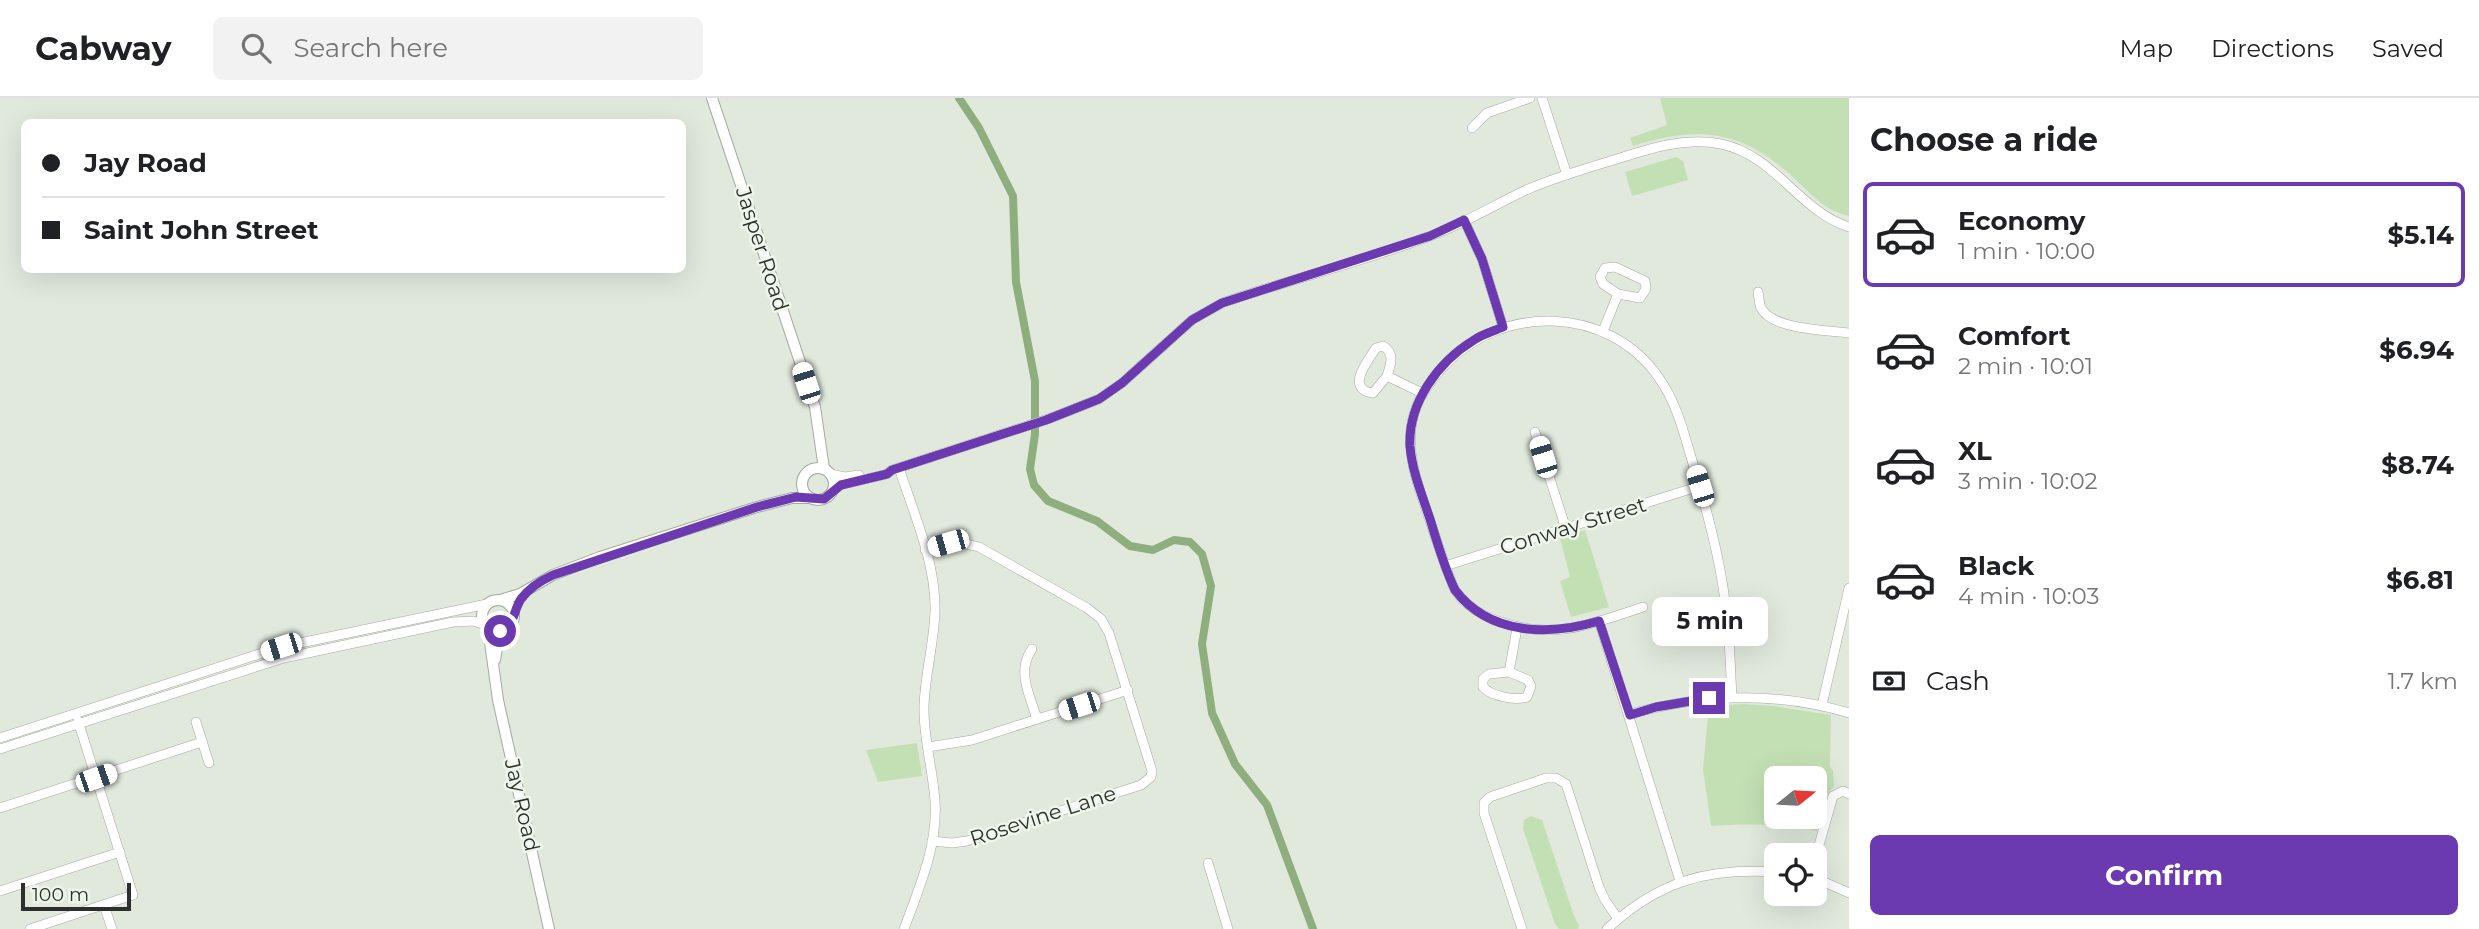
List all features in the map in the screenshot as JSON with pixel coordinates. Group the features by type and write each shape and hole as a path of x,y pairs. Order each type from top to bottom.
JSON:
{"street":[{"name":"Jasper Road","path":"712,98 818,421 827,471"},
{"path":"1472,128 1487,113 1530,98"},
{"path":"1542,98 1567,175"},
{"path":"0,738 292,645 487,604 531,588 553,575 600,557 757,507 796,497 824,499 841,485 887,474 895,469 1046,420 1082,407 1112,391 1177,332 1206,311 1242,296 1430,236 1526,190 1662,145 1683,142 1721,144 1750,155 1767,166 1832,222 1849,228"},
{"path":"1464,220 1482,259 1503,327"},
{"path":"1615,267 1645,281 1646,289 1640,298 1618,294 1603,284 1600,277 1605,268 1615,267"},
{"path":"1758,292 1760,307 1783,323 1849,332"},
{"path":"1602,331 1618,294"},
{"path":"1643,607 1555,631 1535,631 1517,628 1483,616 1464,602 1455,590 1413,470 1410,444 1412,421 1422,393 1450,359 1475,339 1503,327 1528,321 1576,324 1602,331 1640,356 1660,379 1673,402 1700,486 1726,601 1732,696"},
{"path":"1383,346 1392,356 1387,376 1373,393 1364,392 1357,380 1376,348 1383,346"},
{"path":"1387,376 1422,393"},
{"name":"Jasper Road","path":"805,475 813,466 816,453 811,401"},
{"path":"1535,432 1566,529"},
{"path":"757,507 793,490 805,475 816,468 849,477 886,468 895,469"},
{"path":"895,469 925,550 934,584 935,612 924,708 935,804 932,841 927,869 904,929"},
{"path":"827,471 834,481 833,490"},
{"path":"805,475 804,492 811,498"},
{"name":"Conway Street","path":"1445,566 1700,486"},
{"path":"925,550 948,543 979,547 1087,608 1101,619 1109,633 1128,690 972,740 928,747"},
{"path":"0,749 284,658 339,645 453,622 474,621 496,631 504,630 511,624 520,602 531,588"},
{"path":"1822,705 1849,588"},
{"path":"500,600 508,604 514,616"},
{"path":"486,626 482,611 487,604"},
{"path":"1599,621 1680,881"},
{"name":"Jay Road","path":"486,626 495,680 550,929"},
{"path":"1510,672 1517,628"},
{"name":"Jay Road","path":"495,680 496,647 504,630"},
{"path":"1032,649 1025,658 1023,668 1037,719"},
{"path":"203,672 206,683"},
{"path":"1510,672 1528,680 1531,686 1527,697 1521,699 1488,693 1483,687 1483,679 1489,674 1510,672"},
{"name":"Rosevine Lane","path":"932,841 967,841 1141,785 1151,777 1152,763 1128,690"},
{"path":"1630,715 1682,702 1732,696 1822,705 1849,713"},
{"path":"30,929 133,895 76,713"},
{"path":"196,722 209,763"},
{"path":"0,808 202,742"},
{"path":"1522,929 1484,813 1484,803 1490,797 1546,778 1556,778 1566,784 1599,887 1618,919"},
{"path":"1820,843 1833,796 1843,791 1849,794"},
{"path":"0,891 120,852"},
{"path":"1208,863 1228,929"},
{"path":"1607,929 1658,892 1680,881 1720,873 1764,872"},
{"path":"1827,883 1849,893"},
{"path":"104,905 112,929"}],"green space":[{"path":"1660,98 1849,98 1849,216 1827,207 1777,163 1739,142 1700,134 1657,139 1633,146 1630,138 1667,125"},
{"path":"1676,157 1683,161 1688,180 1632,196 1625,172"},
{"path":"1585,530 1609,607 1571,617 1560,581 1570,577 1560,538"},
{"path":"1709,706 1774,706 1831,715 1830,766 1834,787 1827,796 1827,766 1764,766 1764,825 1711,826 1703,769"},
{"path":"917,743 922,776 878,782 866,750"},
{"path":"1531,816 1542,820 1579,925 1578,929 1559,929 1555,924 1523,829 1524,820"}],"waterway":[{"path":"959,98 979,128 1013,196 1016,282 1035,381 1035,434 1030,469 1034,485 1048,501 1097,521 1130,546 1153,550 1174,540 1190,542 1202,554 1211,586 1202,644 1212,713 1235,764 1267,805 1313,929"}],"route":[{"path":"500,631 511,624 520,602 531,588 553,575 600,557 757,507 796,497 824,499 841,485 887,474 892,470 1082,407 1112,391 1177,332 1222,303 1430,236 1464,220 1482,259 1503,327 1475,339 1450,359 1433,378 1422,393 1412,421 1410,444 1413,470 1455,590 1464,602 1483,616 1517,628 1555,631 1599,621 1630,715 1656,707 1709,698"}]}
